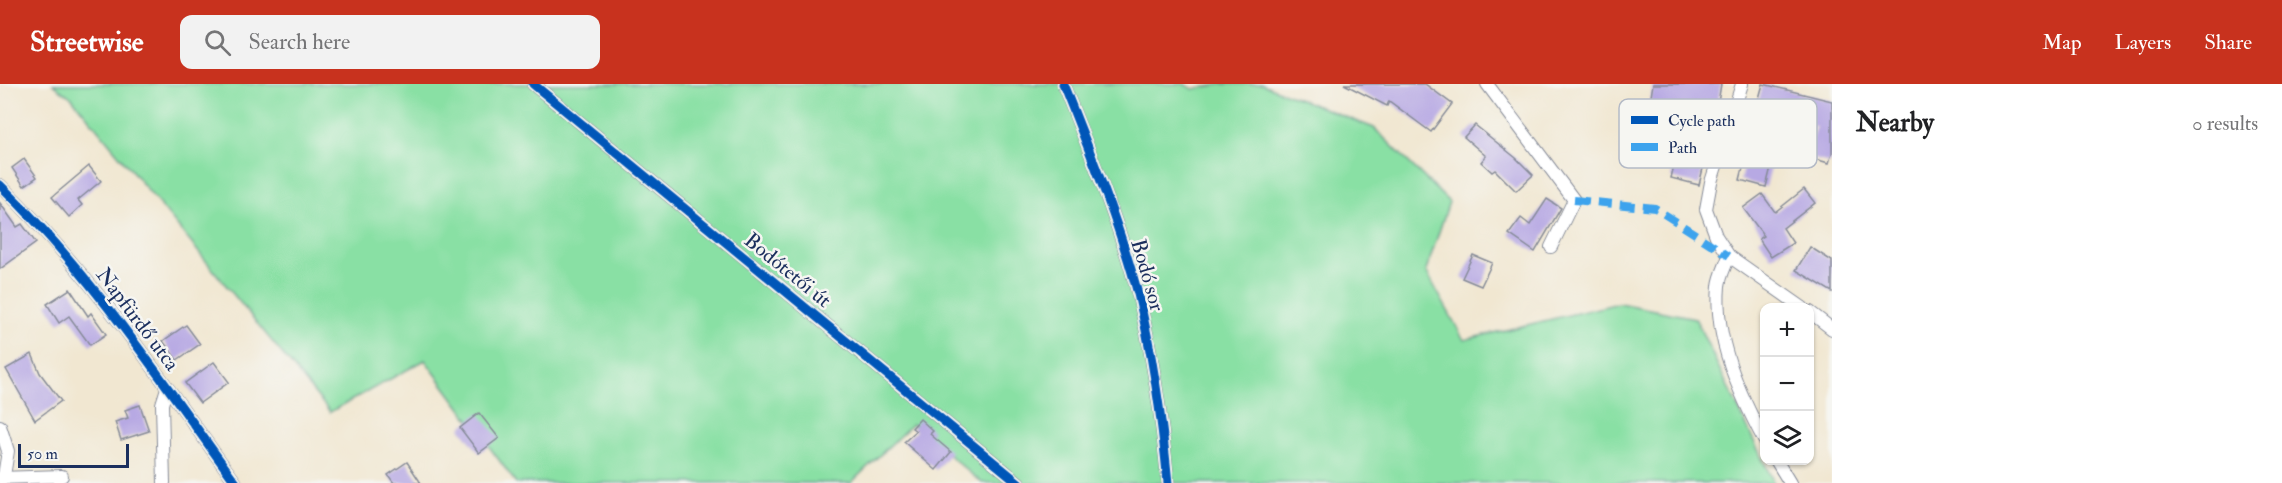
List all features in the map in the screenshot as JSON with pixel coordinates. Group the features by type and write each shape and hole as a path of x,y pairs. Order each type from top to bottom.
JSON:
{"street":[{"name":"Bodótetői út","path":"534,84 1019,483"},
{"name":"Bodó sor","path":"1063,84 1092,157 1137,294 1162,420 1168,483"},
{"path":"1487,84 1574,200 1551,247"},
{"path":"1737,99 1742,84"},
{"path":"1715,168 1706,209 1716,236 1730,256 1796,303"},
{"name":"Napfürdő utca","path":"0,185 40,224 95,289 236,483"},
{"path":"1730,256 1719,285 1721,329 1743,401 1760,433"},
{"path":"1814,316 1832,329"},
{"path":"164,483 162,404 167,388"},
{"path":"0,426 8,451 2,477 62,476"},
{"path":"1779,465 1790,483"}],"green space":[{"path":"53,84 1184,84 1193,89 1224,84 1262,84 1374,128 1449,202 1426,271 1464,340 1619,303 1695,318 1760,454 1760,465 1765,465 1774,483 982,483 912,424 851,483 516,483 425,360 330,412 72,98"}],"building":[{"path":"1344,84 1425,84 1452,104 1431,132 1389,101 1387,106"},
{"path":"1653,84 1721,84 1719,99 1651,99"},
{"path":"1763,84 1832,101 1832,153 1829,163 1817,160 1817,99 1759,99"},
{"path":"1475,125 1533,175 1516,191 1495,170 1492,172 1481,162 1486,156 1464,137"},
{"path":"24,159 37,177 24,186 12,168"},
{"path":"89,166 101,181 78,200 82,205 69,217 52,197"},
{"path":"1673,168 1703,168 1699,185 1671,178"},
{"path":"1743,168 1771,168 1766,187 1740,180"},
{"path":"1804,189 1815,203 1783,228 1793,243 1771,257 1759,239 1764,236 1743,208 1762,194 1775,212"},
{"path":"1547,199 1561,208 1535,252 1509,234 1521,218 1530,225"},
{"path":"0,203 17,227 22,224 36,243 0,269"},
{"path":"1810,247 1832,261 1832,292 1796,270"},
{"path":"1473,255 1492,263 1481,286 1462,278"},
{"path":"70,289 88,316 91,313 106,334 90,345 69,316 59,323 47,304"},
{"path":"186,325 200,344 177,360 163,341"},
{"path":"32,354 40,373 61,401 35,420 6,369"},
{"path":"214,362 229,382 200,403 185,383"},
{"path":"140,405 149,431 121,440 115,422 128,418 125,410"},
{"path":"479,413 499,438 479,453 460,428"},
{"path":"920,419 933,431 930,434 951,452 936,470 904,442 916,431 912,428"},
{"path":"407,462 421,483 394,483 388,475"}],"marked path":[{"path":"1574,200 1655,208 1729,256"}],"cycle path":[{"path":"533,84 1019,483"},
{"path":"1063,84 1113,214 1138,294 1156,388 1168,483"},
{"path":"0,185 65,254 95,291 236,483"}]}
